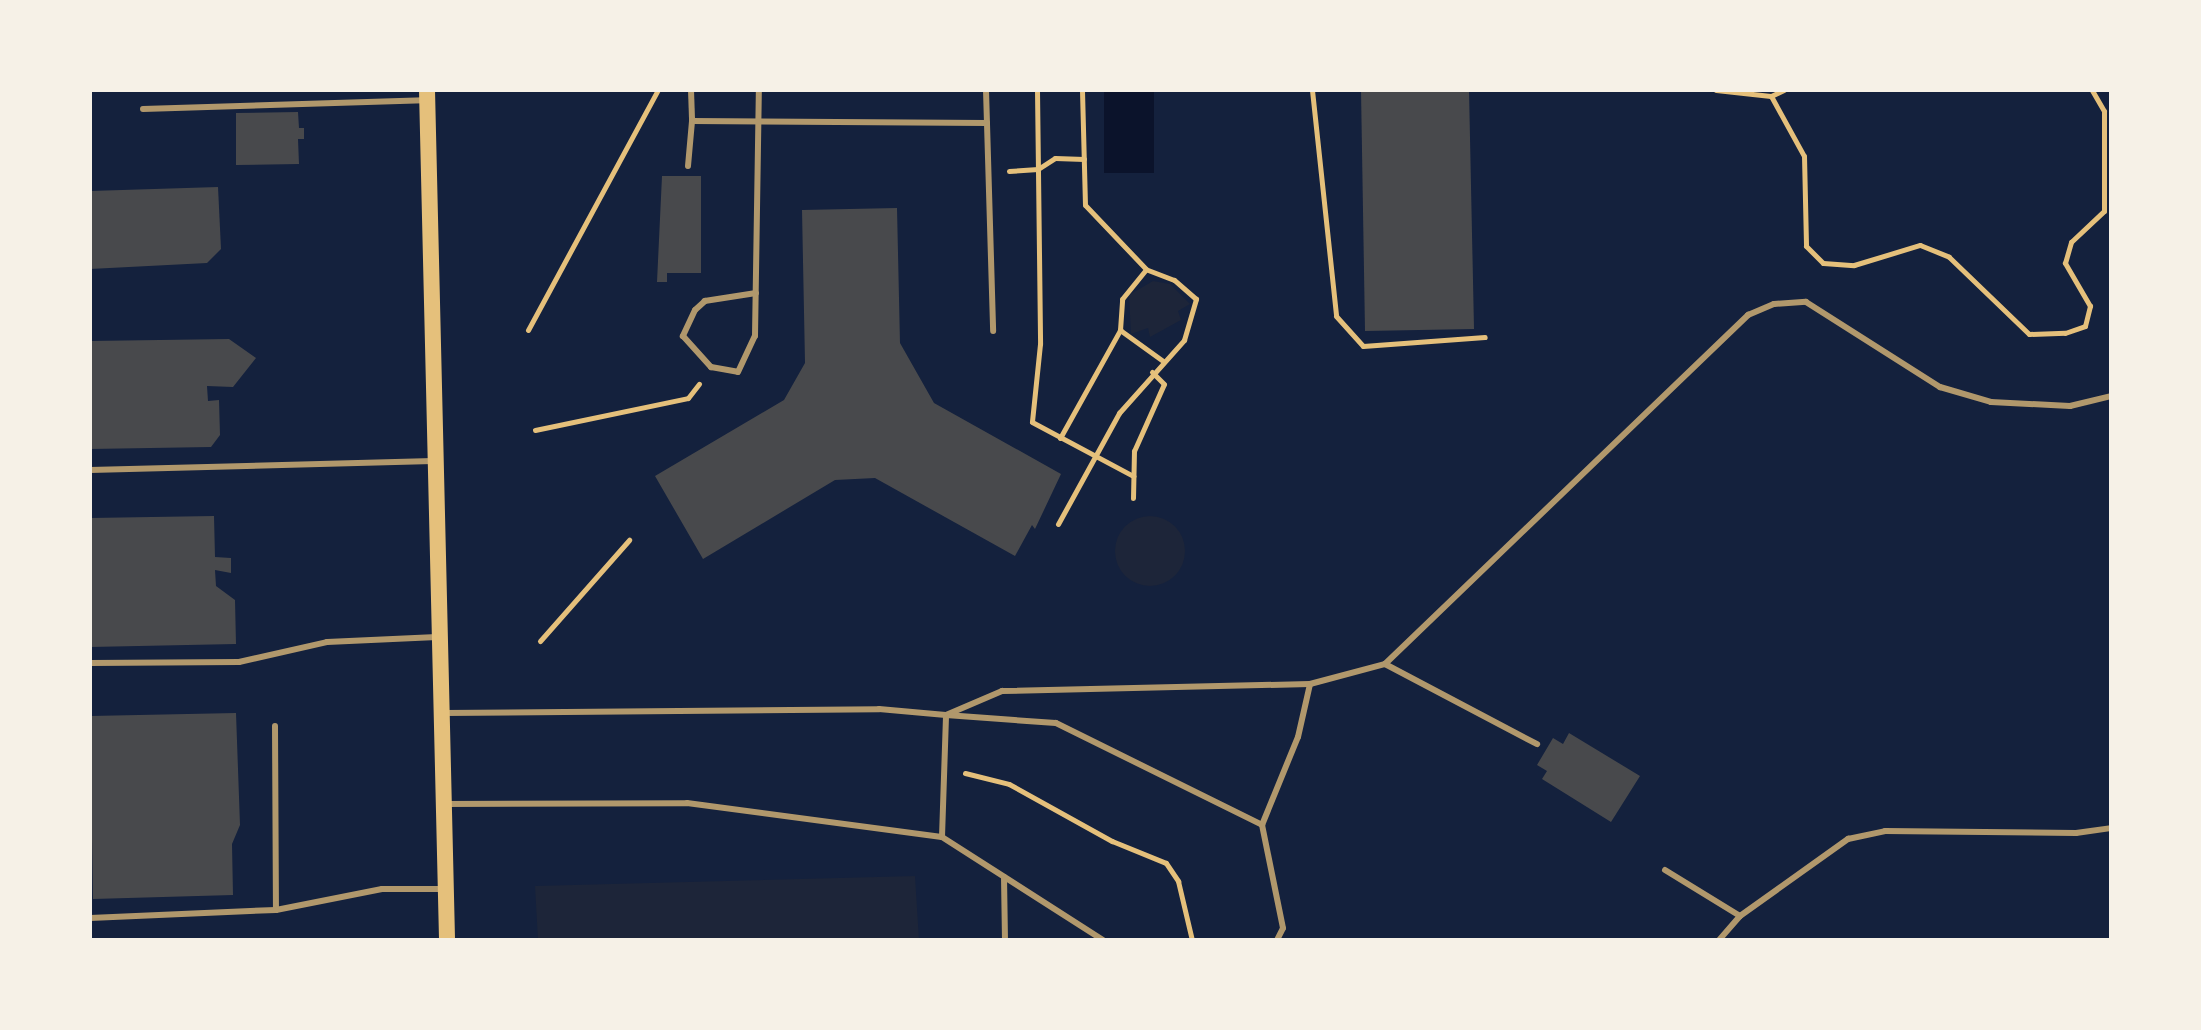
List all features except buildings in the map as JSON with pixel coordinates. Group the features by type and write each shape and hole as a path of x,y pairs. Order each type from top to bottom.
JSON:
{"main road":[{"path":"428,95 447,940"}],"lane":[{"path":"688,166 691,90"},
{"path":"756,293 705,301 695,310 683,336 711,367 738,372 755,336 756,293 760,121 759,90"},
{"path":"986,90 993,331"},
{"path":"143,109 428,95"},
{"path":"692,121 987,123"},
{"path":"946,715 1002,691 1310,684 1385,664 1748,315 1774,304 1806,302 1940,387 1991,402 2070,406 2111,396"},
{"path":"90,470 436,461"},
{"path":"90,663 239,662 327,642 440,637"},
{"path":"1385,664 1537,744"},
{"path":"1277,940 1283,928 1262,825 1298,737 1310,684"},
{"path":"442,713 879,709 1056,723 1262,825"},
{"path":"942,837 946,715"},
{"path":"275,726 276,910"},
{"path":"444,804 687,803 942,837 1103,940"},
{"path":"1719,940 1740,916 1848,839 1885,831 2076,833 2111,828"},
{"path":"1665,870 1740,916"},
{"path":"1004,877 1005,940"},
{"path":"90,918 276,910 382,889 446,889"}],"path":[{"path":"528,330 658,90"},
{"path":"1037,90 1040,344 1032,422 1133,476"},
{"path":"1058,524 1093,456 1152,372 1184,340 1196,299 1174,280 1146,269 1085,205 1082,90"},
{"path":"1312,90 1336,316 1363,346 1485,337"},
{"path":"1716,90 1771,96 1784,90"},
{"path":"1771,96 1804,156 1806,246 1823,263 1854,265 1920,245 1949,257 2029,334 2065,333 2085,326 2090,306 2065,263 2071,242 2104,211 2108,111 2092,90"},
{"path":"988,172 1038,169 1055,158 1084,159"},
{"path":"1060,438 1120,330 1122,299 1146,269"},
{"path":"1120,330 1163,361"},
{"path":"535,430 688,398 711,367"},
{"path":"1133,498 1134,451 1164,384 1152,372"},
{"path":"540,641 629,540"},
{"path":"942,767 1009,784 1112,841 1166,863 1178,881 1192,940"}],"shaded area":[{"path":"1104,90 1154,90 1154,173 1104,173"},
{"path":"1153,281 1170,284 1190,304 1178,311 1181,320 1150,337 1148,328 1131,334 1129,295"},
{"path":"1150,516 1175,526 1185,551 1175,576 1150,586 1125,576 1115,551 1125,526"},
{"path":"915,876 919,940 538,940 535,886"}]}
